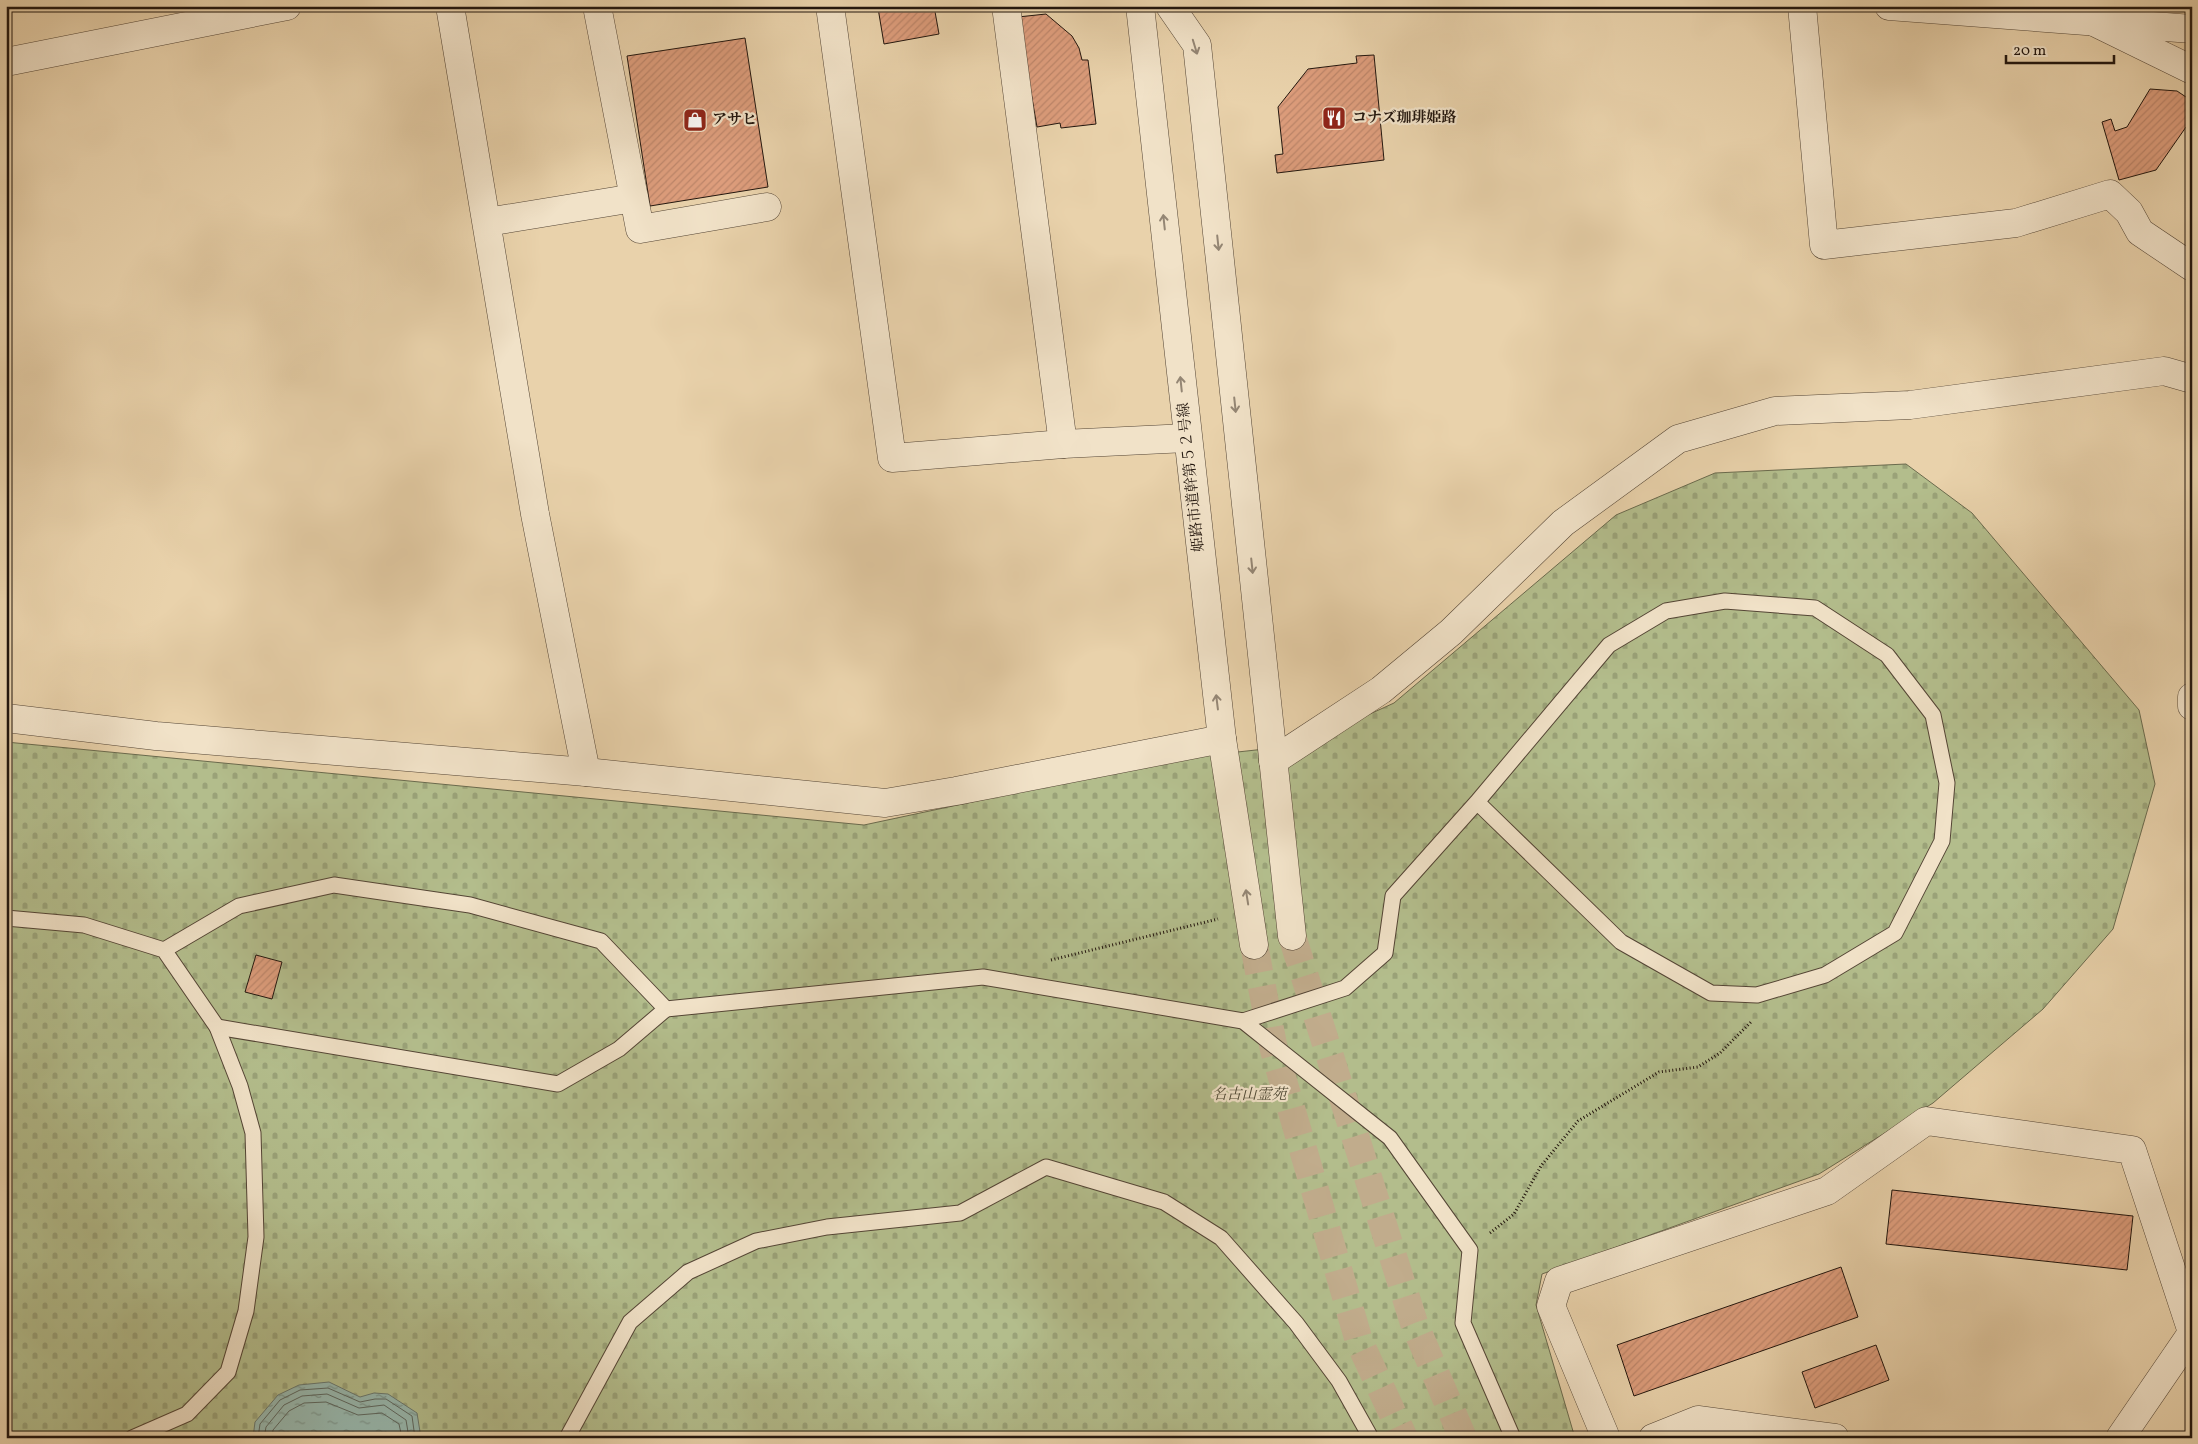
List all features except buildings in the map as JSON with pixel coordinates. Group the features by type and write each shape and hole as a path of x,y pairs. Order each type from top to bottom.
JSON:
{"street":[{"path":"6,62 287,6"},
{"path":"450,6 535,514 586,772"},
{"path":"597,6 640,229 767,206"},
{"path":"830,6 892,458 1063,444 1187,438"},
{"path":"1006,6 1063,444"},
{"name":"姫路市道幹第５２号線","path":"1140,6 1222,739 1254,945"},
{"path":"1170,6 1197,45 1292,936"},
{"path":"1802,6 1824,245 2016,223 2110,194 2129,212 2140,232 2192,267"},
{"path":"1889,6 2192,29"},
{"path":"2064,6 2192,70"},
{"path":"487,222 634,198"},
{"path":"1273,761 1381,690 1451,632 1563,523 1678,439 1775,412 1910,405 2164,371 2192,379"},
{"path":"2192,697 2192,706"},
{"path":"6,718 156,736 586,772 885,803 1222,739"},
{"path":"1606,1438 1551,1306 1559,1281 1827,1191 1926,1121 2132,1150 2192,1333 2120,1438"},
{"path":"1653,1438 1698,1420 1835,1438"}],"lane":[{"path":"216,1027 558,1084 619,1049 666,1009 983,977 1243,1021 1345,988 1385,953 1393,896 1477,802 1609,646 1666,611 1725,601 1815,608 1887,655 1934,715 1947,783 1942,841 1895,932 1826,975 1758,995 1710,993 1621,942 1477,802"},
{"path":"164,950 240,906 334,885 470,906 601,941 666,1009"},
{"path":"6,918 84,926 164,950 216,1027 240,1086 253,1133 256,1237 246,1311 228,1372 187,1414 132,1438"},
{"path":"1243,1021 1390,1138 1470,1250 1463,1323 1513,1438"},
{"path":"567,1438 630,1322 688,1272 756,1241 827,1227 960,1213 1046,1167 1164,1202 1221,1238 1302,1330 1339,1381 1371,1438"}],"path":[{"path":"1049,961 1249,911"},
{"path":"1470,1250 1514,1214 1541,1166 1578,1121 1659,1072 1698,1067 1720,1053 1756,1017 1758,995"}],"green space":[{"name":"名古山霊苑","path":"1906,464 1972,513 2139,710 2155,784 2113,929 2043,1009 1933,1103 1819,1174 1542,1274 1536,1305 1575,1438 6,1438 6,742 864,825 1173,759 1302,745 1394,703 1616,515 1715,473"}],"water":[{"path":"329,1382 360,1397 374,1393 388,1394 417,1413 421,1438 253,1438 255,1422 278,1395 299,1385"}],"tunnel":[{"path":"1292,936 1414,1323 1463,1438"},
{"path":"1254,945 1274,1050 1359,1341 1404,1438"}],"place":[{"name":"コナズ珈琲姫路","path":"1334,118"},
{"name":"アサヒ","path":"695,120"}]}
